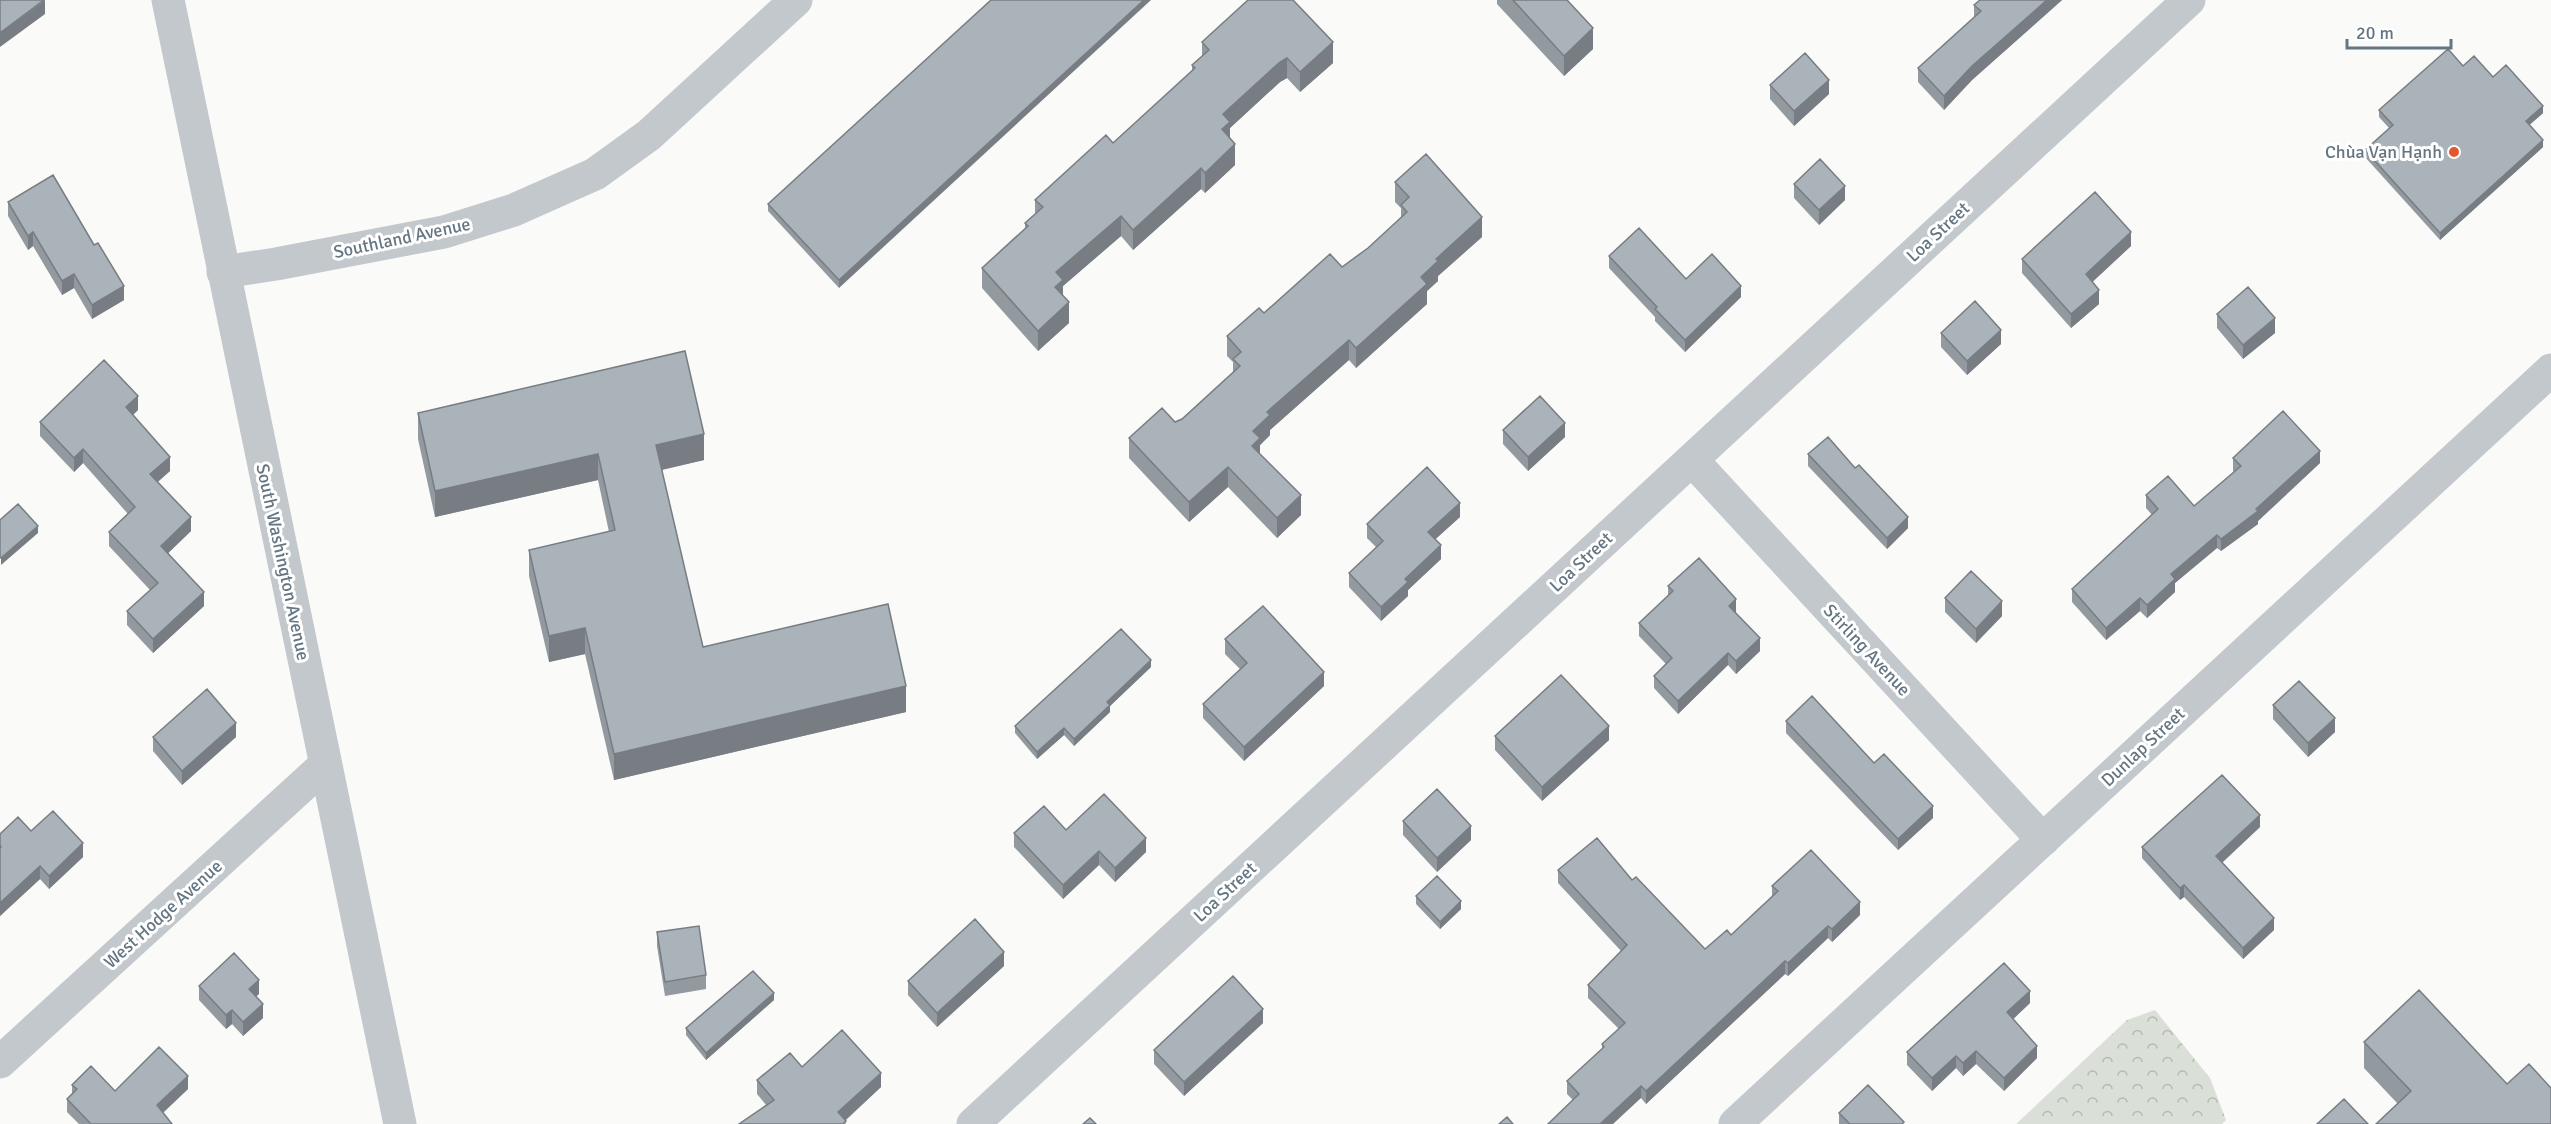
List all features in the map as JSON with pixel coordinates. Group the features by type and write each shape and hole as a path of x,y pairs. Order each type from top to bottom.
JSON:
{"street":[{"name":"South Washington Avenue","path":"168,0 400,1124"},
{"name":"Southland Avenue","path":"224,272 444,232 514,210 595,174 649,135 796,0"},
{"name":"Loa Street","path":"974,1124 2189,0"},
{"name":"Dunlap Street","path":"1734,1124 2551,370"},
{"name":"Stirling Avenue","path":"1692,460 2043,840"},
{"name":"West Hodge Avenue","path":"0,1062 325,765"}],"green space":[{"path":"2155,1010 2210,1078 2226,1120 2222,1124 2016,1124 2127,1020"}],"building":[{"path":"0,0 44,0 0,33"},
{"path":"991,0 1144,0 839,280 768,204"},
{"path":"1248,0 1293,0 1333,42 1300,72 1287,58 1280,62 1223,114 1230,122 1222,129 1235,144 1205,173 1201,168 1133,230 1121,216 1056,272 1063,280 1055,287 1069,302 1038,331 982,268 1028,226 1025,223 1043,207 1035,200 1106,135 1113,143 1195,68 1192,65 1209,50 1202,42"},
{"path":"1513,0 1567,0 1593,28 1564,56"},
{"path":"1980,0 2047,0 1972,66 1944,96 1918,68 1981,11 1974,5"},
{"name":"Chùa Vạn Hạnh","path":"2448,49 2463,66 2474,56 2493,77 2506,65 2543,106 2526,121 2543,140 2440,233 2365,150 2393,125 2379,110"},
{"path":"1805,53 1829,80 1794,111 1770,85"},
{"path":"1426,154 1482,217 1436,259 1438,261 1421,277 1427,284 1356,348 1349,340 1267,412 1270,415 1253,431 1260,438 1252,446 1301,495 1277,518 1228,467 1189,502 1129,438 1162,408 1175,422 1182,419 1240,366 1233,359 1241,352 1227,336 1259,308 1264,313 1330,254 1342,267 1368,248 1407,212 1401,205 1409,197 1395,182"},
{"path":"1820,159 1845,186 1819,210 1794,184"},
{"path":"53,175 94,245 98,243 124,286 92,305 74,274 62,281 33,232 28,236 8,202"},
{"path":"2095,192 2131,232 2086,274 2099,290 2071,314 2022,259"},
{"path":"1639,228 1686,279 1712,254 1741,286 1685,340 1609,256"},
{"path":"2248,287 2275,318 2243,345 2217,314"},
{"path":"1975,301 2001,330 1967,361 1941,333"},
{"path":"685,351 704,434 656,445 703,647 888,604 906,686 614,754 585,628 549,636 529,550 615,530 598,454 435,491 418,413"},
{"path":"104,360 138,396 126,407 170,457 150,474 191,517 161,546 204,592 153,639 127,611 158,583 109,532 135,507 83,449 74,458 40,422"},
{"path":"1540,396 1565,423 1528,457 1503,430"},
{"path":"2283,411 2320,451 2256,509 2258,511 2221,539 2217,535 2171,574 2175,579 2147,605 2140,598 2106,628 2072,589 2158,509 2146,495 2168,476 2194,506 2241,466 2233,458"},
{"path":"1828,437 1855,468 1859,465 1908,517 1887,538 1808,454"},
{"path":"1427,467 1460,503 1428,532 1441,545 1405,579 1408,582 1381,607 1349,573 1383,541 1367,524"},
{"path":"18,504 38,526 1,558 0,520"},
{"path":"1699,558 1736,599 1729,606 1760,638 1736,661 1728,653 1678,701 1654,676 1672,658 1639,623 1673,591 1668,586"},
{"path":"1971,571 2002,601 1976,629 1945,598"},
{"path":"1263,606 1324,672 1244,747 1203,704 1247,663 1225,639"},
{"path":"1121,629 1151,660 1107,702 1110,705 1074,739 1064,728 1037,752 1015,726"},
{"path":"1561,675 1609,726 1542,787 1495,736"},
{"path":"2299,681 2335,718 2308,743 2273,705"},
{"path":"207,689 236,723 182,771 153,737"},
{"path":"1812,696 1874,763 1884,754 1933,806 1898,839 1786,721"},
{"path":"2222,775 2260,815 2216,856 2274,918 2243,948 2184,885 2180,888 2142,847"},
{"path":"1437,789 1471,826 1437,858 1403,821"},
{"path":"1104,794 1146,838 1115,868 1099,851 1063,885 1014,833 1044,806 1066,830"},
{"path":"53,811 83,843 49,876 40,866 0,903 0,834 18,817 31,831"},
{"path":"1597,838 1632,880 1636,877 1705,949 1727,930 1731,935 1778,891 1772,886 1811,850 1860,902 1832,929 1828,926 1788,963 1785,961 1646,1091 1641,1086 1600,1124 1548,1124 1579,1094 1567,1081 1604,1047 1602,1044 1625,1023 1588,985 1627,945 1558,870"},
{"path":"1437,876 1461,901 1440,922 1416,896"},
{"path":"975,919 1004,952 937,1013 908,981"},
{"path":"699,926 706,975 665,982 657,932"},
{"path":"234,953 259,980 249,989 263,1004 243,1022 232,1010 226,1015 199,986"},
{"path":"2004,963 2030,991 2007,1012 2037,1046 2004,1078 1976,1051 1963,1063 1956,1056 1932,1078 1907,1052"},
{"path":"753,971 774,993 706,1053 686,1028"},
{"path":"1233,976 1263,1009 1184,1082 1154,1050"},
{"path":"2419,990 2507,1084 2529,1064 2551,1088 2551,1124 2376,1124 2411,1091 2364,1042"},
{"path":"842,1030 881,1073 838,1112 846,1121 843,1124 739,1124 774,1100 757,1080 790,1053 802,1067"},
{"path":"159,1047 188,1076 157,1105 172,1124 91,1124 67,1099 77,1089 72,1085 91,1066 115,1091"},
{"path":"1868,1085 1904,1122 1902,1124 1850,1124 1839,1113"},
{"path":"2344,1099 2368,1124 2317,1124"},
{"path":"1507,1117 1513,1124 1499,1124"},
{"path":"1090,1118 1096,1124 1083,1124"}],"place":[{"name":"Chùa Vạn Hạnh","path":"2454,152"}]}
